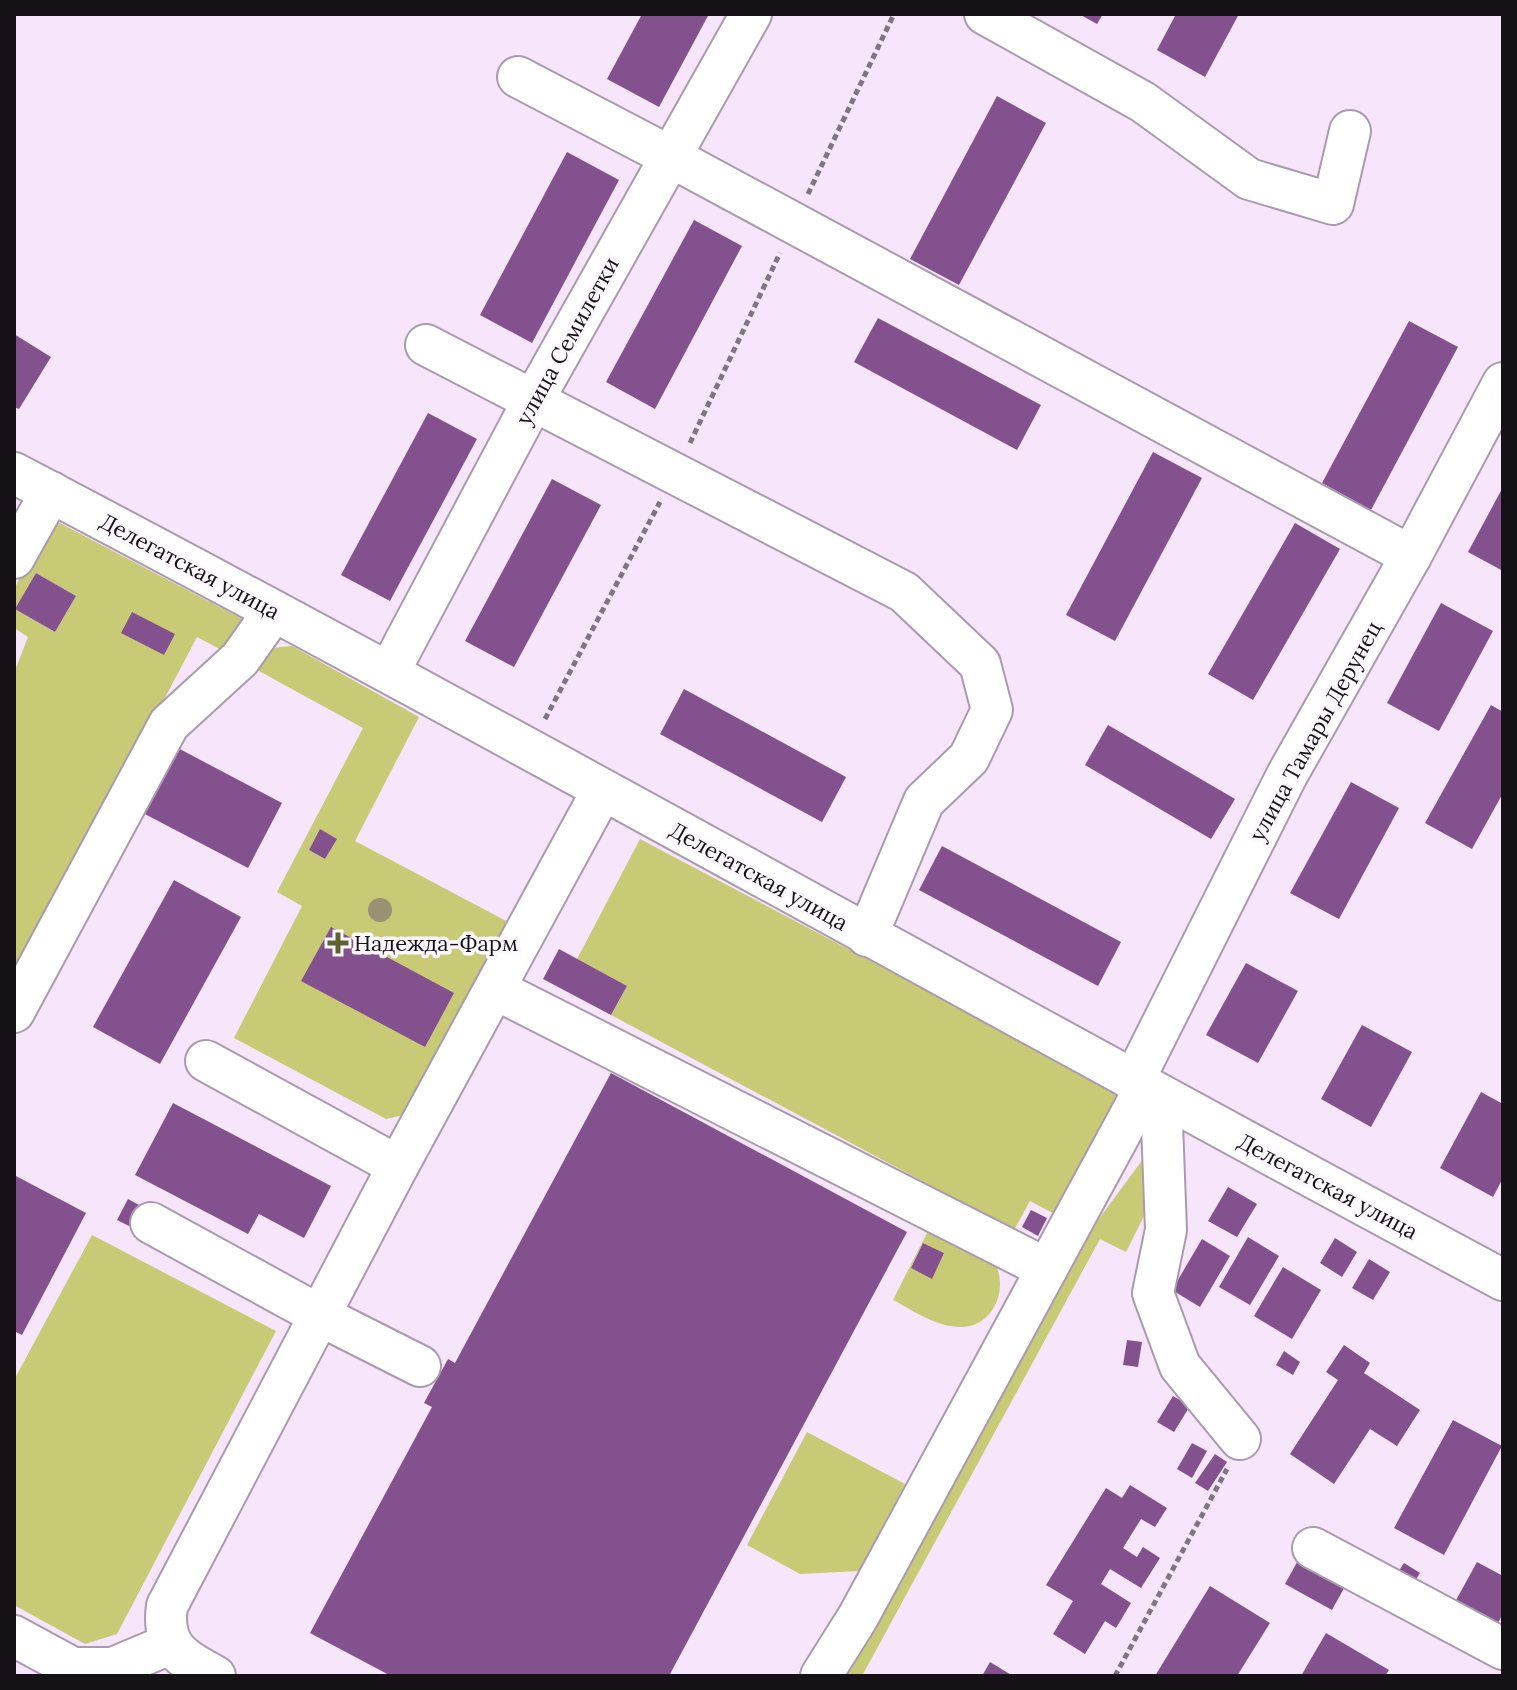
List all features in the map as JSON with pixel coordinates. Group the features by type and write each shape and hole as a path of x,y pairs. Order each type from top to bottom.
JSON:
{"street":[{"name":"улица Семилетки","path":"389,672 534,399 751,14"},
{"path":"985,14 1143,102 1249,179 1333,204 1350,131"},
{"path":"518,77 1411,556"},
{"path":"426,345 904,592 980,664 992,710 969,758 924,801 867,936"},
{"name":"улица Тамары Дерунец","path":"821,1676 858,1617 1146,1089 1287,775 1411,556 1503,383"},
{"name":"Делегатская улица","path":"14,473 389,672 1146,1089 1503,1280"},
{"path":"14,558 51,492"},
{"path":"14,1012 169,724 240,659 274,611"},
{"path":"215,1676 190,1663 170,1644 165,1623 167,1606 398,1166 602,791"},
{"path":"495,989 1047,1269"},
{"path":"206,1061 398,1166"},
{"path":"1146,1089 1166,1230 1153,1293 1180,1366 1240,1439"},
{"path":"151,1223 420,1366"},
{"path":"1313,1548 1503,1649"},
{"path":"14,1636 73,1668 113,1668 170,1644"}],"path":[{"path":"685,452 894,14"},
{"path":"529,750 665,494"},
{"path":"1115,1676 1223,1477 1240,1439"}],"green space":[{"path":"52,519 248,622 231,655 197,637 14,984 14,673 28,637 14,628 14,589","holes":["36,573 76,596 55,632 16,609"]},
{"path":"292,646 419,717 355,841 512,924 408,1114 386,1119 234,1038 302,906 277,892 363,728 250,666 264,653","holes":["320,830 336,839 325,859 309,850"]},
{"path":"640,839 1128,1097 1064,1219 1030,1201 1014,1230 611,1015 627,986 577,959"},
{"path":"1146,1155 1152,1200 1126,1252 1100,1239 862,1676 847,1676 1090,1231"},
{"path":"934,1219 987,1253 999,1275 998,1299 984,1319 974,1325 961,1327 943,1324 893,1300","holes":["923,1243 944,1253 931,1278 911,1268"]},
{"path":"92,1235 276,1331 117,1634 85,1644 14,1605 14,1380"},
{"path":"807,1432 905,1484 859,1571 800,1574 747,1545"}],"building":[{"path":"642,14 709,14 659,107 607,79"},
{"path":"1079,14 1103,14 1097,24"},
{"path":"1176,14 1239,14 1205,77 1157,50"},
{"path":"997,96 1046,123 959,285 910,259"},
{"path":"567,152 619,180 532,343 480,315"},
{"path":"694,220 742,246 655,409 606,382"},
{"path":"878,318 1041,405 1017,450 854,362"},
{"path":"1409,321 1458,347 1371,510 1322,483"},
{"path":"14,334 51,357 19,409 14,407"},
{"path":"428,413 477,439 390,601 341,575"},
{"path":"1153,452 1202,478 1115,641 1066,615"},
{"path":"552,479 601,505 514,667 465,641"},
{"path":"1503,487 1503,571 1468,552"},
{"path":"1295,523 1340,549 1253,700 1208,674"},
{"path":"36,573 76,596 55,632 15,609"},
{"path":"1441,603 1493,631 1439,731 1387,703"},
{"path":"132,612 175,634 164,655 121,633"},
{"path":"684,689 846,777 822,822 660,734"},
{"path":"1491,705 1503,712 1503,793 1472,849 1425,823"},
{"path":"1108,725 1235,799 1211,839 1085,765"},
{"path":"174,746 282,803 248,868 141,812"},
{"path":"1351,782 1399,808 1339,919 1290,893"},
{"path":"320,829 337,839 325,859 309,850"},
{"path":"942,846 1121,942 1098,986 919,890"},
{"path":"174,880 241,917 160,1064 93,1027"},
{"path":"331,927 454,993 425,1047 301,981"},
{"path":"559,949 627,986 611,1015 543,979"},
{"path":"1246,963 1298,991 1258,1063 1206,1035"},
{"path":"1362,1025 1412,1052 1371,1127 1321,1099"},
{"path":"611,1073 907,1232 669,1676 391,1676 310,1633 432,1407 424,1403 448,1359 455,1363"},
{"path":"1481,1092 1503,1104 1503,1178 1493,1197 1440,1168"},
{"path":"173,1103 331,1186 304,1238 259,1214 248,1234 135,1175"},
{"path":"14,1175 86,1213 22,1335 14,1331"},
{"path":"1228,1187 1257,1204 1237,1237 1208,1221"},
{"path":"128,1199 150,1211 139,1231 117,1220"},
{"path":"1031,1210 1047,1218 1038,1236 1022,1227"},
{"path":"1248,1237 1279,1256 1250,1305 1219,1287"},
{"path":"1335,1238 1357,1252 1342,1277 1320,1263"},
{"path":"1202,1239 1230,1256 1200,1307 1172,1290"},
{"path":"923,1243 944,1253 932,1279 911,1268"},
{"path":"1369,1259 1390,1272 1373,1300 1352,1288"},
{"path":"1283,1267 1321,1290 1292,1339 1254,1316"},
{"path":"1127,1340 1142,1342 1138,1367 1123,1365"},
{"path":"1344,1345 1370,1363 1364,1373 1420,1410 1397,1446 1370,1429 1334,1484 1290,1454 1338,1380 1326,1372"},
{"path":"1284,1351 1300,1362 1293,1375 1276,1365"},
{"path":"1173,1396 1190,1406 1174,1432 1157,1422"},
{"path":"1453,1420 1502,1446 1444,1555 1394,1528"},
{"path":"1192,1443 1207,1451 1192,1478 1177,1469"},
{"path":"1215,1454 1227,1462 1208,1491 1195,1483"},
{"path":"1130,1485 1167,1508 1155,1527 1141,1519 1123,1548 1137,1557 1143,1547 1160,1558 1141,1588 1110,1569 1101,1584 1131,1603 1116,1628 1105,1621 1085,1654 1053,1634 1073,1601 1046,1585 1106,1488 1122,1498"},
{"path":"1301,1555 1348,1581 1332,1610 1285,1584"},
{"path":"1477,1562 1503,1576 1503,1613 1497,1625 1455,1602"},
{"path":"1404,1563 1420,1573 1409,1590 1393,1580"},
{"path":"1210,1586 1270,1623 1237,1676 1155,1676"},
{"path":"1326,1633 1389,1670 1385,1676 1301,1676"},
{"path":"990,1662 1013,1676 982,1676"}],"place":[{"name":"Надежда-Фарм","path":"338,943"}]}
